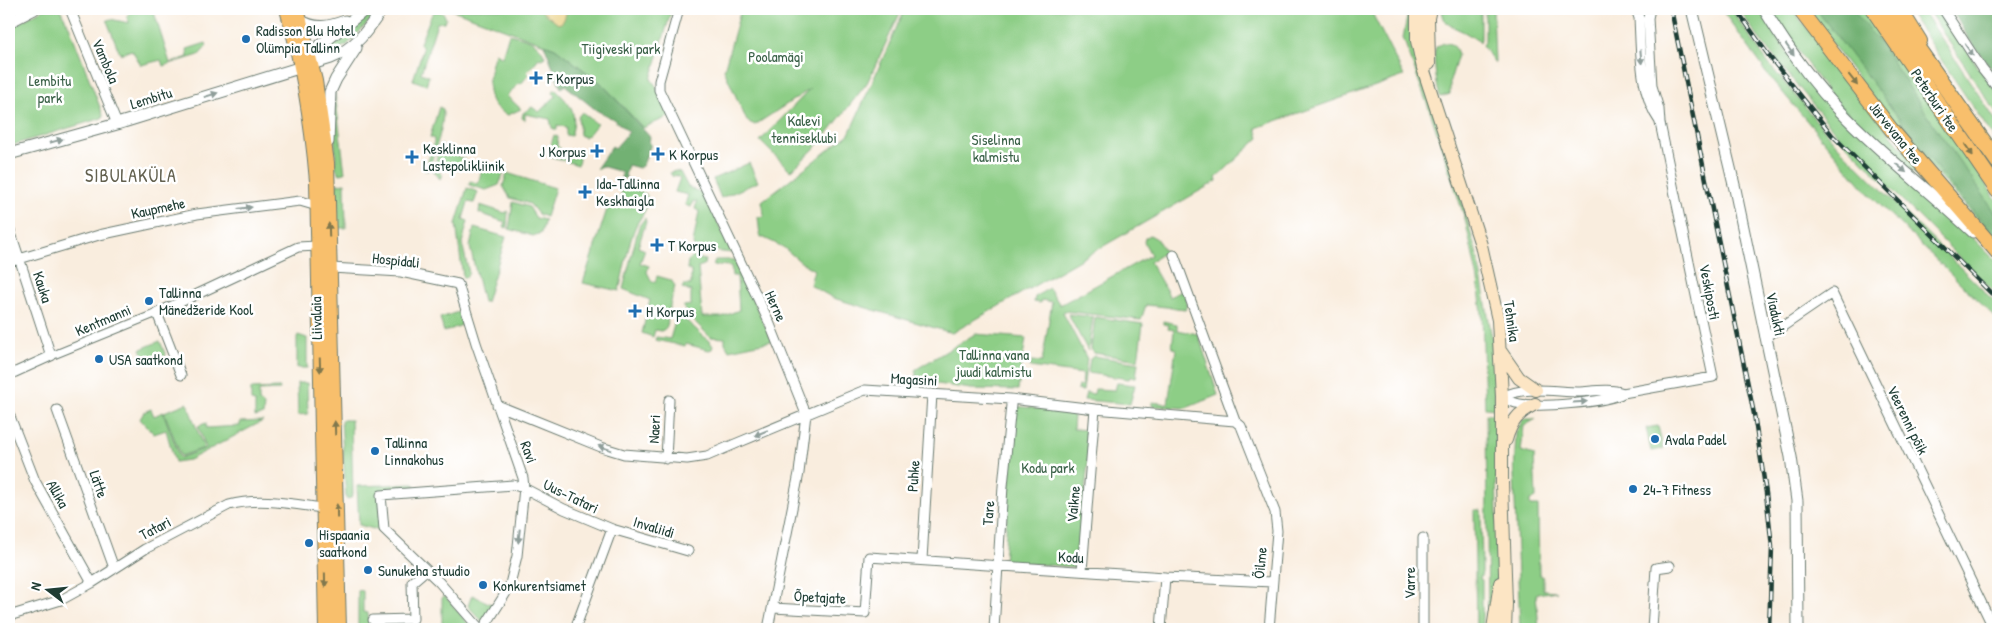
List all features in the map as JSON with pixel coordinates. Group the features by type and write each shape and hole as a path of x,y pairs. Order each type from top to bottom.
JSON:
{"highway":[{"name":"Peterburi tee","path":"1872,9 1998,191"},
{"name":"Peterburi tee","path":"1890,9 1960,106"},
{"path":"1960,106 1998,162"}],"main road":[{"name":"Liivalaia","path":"287,9 308,64 304,81 314,141 326,629"},
{"name":"Tehnika","path":"1417,9 1417,41 1423,68 1436,101 1481,245 1498,320 1502,396 1505,629"},
{"name":"Tehnika","path":"1430,9 1428,59 1436,101"},
{"name":"Järvevana tee","path":"1799,9 1892,129 1998,254"},
{"path":"1900,9 1960,106"},
{"name":"Liivalaia","path":"298,14 321,117 327,163 339,629"},
{"path":"318,250 323,263 331,268"},
{"path":"1500,349 1518,378 1536,390"},
{"path":"1503,452 1508,431 1515,418 1525,409 1535,404"},
{"name":"Tehnika","path":"1493,629 1505,553"}],"street":[{"path":"9,22 34,9"},
{"name":"Vambola","path":"70,9 117,124"},
{"path":"308,64 318,47 366,9"},
{"path":"327,163 330,92 336,79 382,9"},
{"name":"Herne","path":"679,9 659,81 660,90 769,322 806,414 800,474 768,629"},
{"name":"Veskiposti","path":"1636,9 1639,18 1644,82 1652,110 1660,123"},
{"name":"Veskiposti","path":"1502,396 1517,404 1585,402 1615,398 1623,393 1713,377 1660,123 1659,109 1652,86 1648,18 1650,9"},
{"name":"Viadukti","path":"1692,9 1735,189 1791,457 1797,501 1798,629"},
{"path":"1764,9 1792,54 1840,111 1873,144 1998,254"},
{"path":"1943,9 1982,69 1998,89"},
{"path":"298,14 314,26 323,27 354,18"},
{"name":"Lembitu","path":"9,154 117,124 343,53 362,38"},
{"name":"Kaupmehe","path":"9,262 102,234 197,214 300,201 317,206"},
{"name":"Kauka","path":"9,227 51,356"},
{"name":"Kentmanni","path":"9,375 157,313 298,247 318,250"},
{"path":"1174,255 1235,421"},
{"name":"Hospidali","path":"331,268 401,272 458,284"},
{"name":"Ravi","path":"458,284 523,478 524,488 517,556 508,588 481,629"},
{"name":"Veerenni põik","path":"1765,336 1776,331 1832,294 1994,629"},
{"path":"157,313 181,375"},
{"name":"Magasini","path":"497,405 624,454 687,460 707,456 865,390 1010,399 1095,409 1235,421"},
{"name":"Veskiposti","path":"1502,396 1510,393 1536,390 1580,392 1615,390 1623,393"},
{"name":"Puhke","path":"922,560 932,394"},
{"name":"Tare","path":"994,629 1010,399"},
{"name":"Naeri","path":"666,459 669,400"},
{"name":"Vaikne","path":"1082,571 1095,409"},
{"name":"Lätte","path":"58,410 114,568"},
{"name":"Allika","path":"9,414 35,482 92,583"},
{"path":"503,423 523,415"},
{"name":"Õilme","path":"1235,421 1241,426 1271,500 1277,531 1269,629"},
{"name":"Uus-Tatari","path":"426,570 384,529 381,495 514,485 524,488 564,509 612,529 575,629"},
{"name":"Tatari","path":"9,616 61,600 92,583 145,549 229,506 242,502 265,502 323,508"},
{"name":"Invaliidi","path":"612,529 688,551"},
{"name":"Varre","path":"1423,538 1423,629"},
{"name":"Kodu","path":"865,613 869,557 1165,577 1272,582"},
{"path":"1652,629 1656,568 1670,566"},
{"path":"373,620 413,619 412,582 426,570 481,629"},
{"path":"1161,629 1165,577"},
{"name":"Õpetajate","path":"773,608 865,613"}],"green space":[{"name":"Lembitu park","path":"44,9 60,9 69,26 103,115 102,118 9,146 9,28"},
{"path":"128,9 153,9 170,63 188,57 187,49 206,43 207,46 199,55 163,66 161,60 141,65 132,50 120,54 107,21 110,19 129,23 127,16 130,15"},
{"name":"Tiigiveski park","path":"450,9 672,9 651,79 670,116 643,128 602,84 555,48"},
{"path":"741,9 902,9 867,83 820,143 791,171 760,141 810,89 755,125 747,121 724,70"},
{"name":"Siselinna kalmistu","path":"905,9 1370,9 1404,76 1256,128 1259,138 1216,178 1217,181 952,333 833,298 810,285 814,270 802,263 783,247 760,236 758,217 764,216 762,201 849,134"},
{"path":"1442,9 1481,9 1480,42 1450,25 1444,19"},
{"path":"1485,9 1493,9 1495,63 1482,45 1485,41"},
{"path":"1721,9 1731,9 1768,63 1836,144 1998,305 1998,320 1869,194 1762,68"},
{"path":"1739,9 1744,9 1749,16 1760,10 1788,54 1998,263 1998,296 1840,138 1758,37"},
{"path":"1768,9 1792,9 1853,88 1930,182 1927,185 1830,96"},
{"path":"1809,9 1866,9 1998,202 1998,243 1875,100 1852,71"},
{"path":"1816,9 1852,9 1880,43 1938,131 1998,216 1998,240 1946,180"},
{"path":"1907,9 1922,9 1998,124 1998,144"},
{"path":"1927,9 1939,9 1982,73 1998,93 1998,115"},
{"path":"1951,9 1998,9 1998,77 1970,41"},
{"path":"439,11 444,14 446,19 444,22 437,23 421,73 429,76 426,85 413,80 423,49 420,43 431,16 434,12"},
{"path":"374,12 376,14 347,45 324,55 322,49"},
{"path":"1408,12 1411,12 1478,259 1492,338 1495,409 1485,408 1482,314 1478,280 1465,219 1432,117 1403,38"},
{"path":"509,34 535,43 545,57 539,58 527,72 529,74 521,84 519,83 507,96 521,109 508,115 499,110 490,97 489,80 495,53 502,57"},
{"path":"1443,43 1453,46 1458,55 1450,81 1450,94 1440,97 1436,79 1435,51 1436,47"},
{"path":"544,44 555,48 602,84 650,137 649,143 651,144 643,165 639,168 628,165 625,176 627,177 623,179 621,178 622,172 601,166 596,169 612,146 615,148 629,132 613,119 596,110 565,85 561,88"},
{"path":"555,89 572,110 574,121 571,136 566,135 566,127 557,125 557,130 552,128 550,119 525,114 525,120 522,118 523,113 532,107 539,112 556,96 553,92"},
{"path":"335,93 345,173 340,174 336,169"},
{"path":"439,107 443,109 440,132 429,170 425,171 434,142 434,139 430,137"},
{"path":"582,112 597,124 584,137 580,135 578,117"},
{"path":"554,135 558,137 557,146 573,159 577,152 578,165 546,155 549,152"},
{"path":"441,144 446,150 465,160 463,166 458,170 439,165 437,171 442,174 440,179 433,170"},
{"path":"749,163 758,182 721,198 713,179"},
{"path":"483,165 504,172 499,185 486,190 469,185 470,181 478,184"},
{"path":"680,172 688,187 705,195 732,253 695,249 693,244 699,211 695,209 697,202 693,201 691,207 685,205 688,195 675,192 680,178 675,175 673,177 670,173"},
{"path":"507,173 555,188 546,217 538,214 530,204 510,198 503,186"},
{"path":"345,183 346,228 337,228 336,187 337,184"},
{"path":"623,185 646,194 648,201 646,209 632,236 619,291 583,283 609,203 619,206"},
{"path":"467,188 478,192 474,203 468,202 463,219 468,221 462,243 469,273 465,278 463,277 456,224"},
{"path":"513,202 529,207 536,218 545,220 541,233 533,236 509,229"},
{"path":"480,205 505,213 508,211 507,228 504,227 505,222 479,213"},
{"path":"645,218 646,222 638,247 645,250 640,263 649,266 647,272 652,282 655,282 657,276 671,280 675,286 667,318 667,326 661,331 655,330 653,337 642,333 650,300 623,289 639,226"},
{"path":"474,228 506,237 486,302 483,302 470,247"},
{"path":"1150,235 1157,239 1165,252 1150,262 1170,297 1184,290 1187,299 1186,309 1146,305 1141,320 1064,311 1063,313 1087,359 1083,391 1077,390 1078,386 1082,386 1083,374 1030,367 1031,361 1042,362 1052,302 1041,300 1040,303 1034,302 1035,297 1049,288 1060,305 1151,255 1144,242 1145,238"},
{"path":"693,257 705,260 704,265 698,267 702,317 722,317 739,310 737,276 732,276 731,266 713,265 715,260 735,260 772,341 729,350 725,343 725,338 710,337 688,315 683,307 691,305 691,291 682,288 684,285 691,285 691,271 687,269 688,261"},
{"path":"458,312 462,325 444,332 440,318"},
{"path":"679,314 710,342 713,346 712,349 655,340 656,337 670,339 677,315"},
{"path":"1068,314 1093,317 1088,351"},
{"path":"1095,317 1143,324 1138,360 1094,353 1091,349"},
{"path":"1163,321 1177,324 1177,330 1198,334 1218,395 1186,408 1152,406 1152,402 1168,404 1176,349 1172,348 1174,330 1168,329 1169,325 1163,324"},
{"name":"Tallinna vana juudi kalmistu","path":"975,334 1026,338 1018,390 971,389 918,381 915,370"},
{"path":"298,335 307,338 307,368 297,368"},
{"path":"160,341 166,356 146,362 141,349"},
{"path":"1094,356 1138,363 1136,377 1130,377 1129,379 1088,373 1090,359"},
{"path":"297,383 307,383 308,414 298,415"},
{"path":"1117,383 1135,385 1130,404 1084,400 1086,393 1094,394 1095,389 1115,390"},
{"path":"280,388 280,390 259,391 259,401 264,405 263,415 255,417 255,402 251,401 251,389"},
{"path":"187,403 204,448 181,456 164,412"},
{"name":"Kodu park","path":"1014,406 1070,412 1074,416 1073,429 1091,430 1078,564 1075,567 1004,562"},
{"path":"151,409 154,416 163,412 180,458 206,448 198,426 206,423 206,428 240,426 240,422 263,421 189,460 175,462 166,430 154,434 140,419 144,412"},
{"path":"1486,414 1495,415 1498,563 1497,584 1488,629"},
{"path":"1523,419 1536,419 1524,426 1521,451 1534,455 1536,498 1530,500 1530,506 1538,506 1539,574 1543,577 1543,590 1557,591 1536,594 1539,629 1520,629 1514,475 1516,432"},
{"path":"341,420 351,420 353,494 351,498 346,499"},
{"name":"Avala Padel","path":"1658,426 1663,449 1651,451 1646,428"},
{"path":"414,484 416,490 381,492 381,531 359,525 357,486"},
{"path":"1474,510 1481,510 1482,572 1480,579 1482,580 1482,629 1476,629"},
{"path":"358,590 363,591 363,612 368,613 369,629 358,629"},
{"path":"472,595 493,605 482,621 468,606"},
{"path":"445,596 472,629 442,629 442,598"}],"sand":[{"path":"539,9 568,9 564,20 558,24"}],"railway":[{"path":"1671,9 1754,414 1772,547 1769,629"},
{"path":"1736,9 1769,56 1832,135 1998,300"}],"place":[{"name":"Radisson Blu Hotel Olümpia Tallinn","path":"246,39"},
{"name":"F Korpus","path":"536,78"},
{"name":"J Korpus","path":"597,151"},
{"name":"K Korpus","path":"658,154"},
{"name":"Kesklinna Lastepolikliinik","path":"412,157"},
{"name":"Ida-Tallinna Keskhaigla","path":"585,192"},
{"name":"T Korpus","path":"657,245"},
{"name":"Tallinna Mänedžeride Kool","path":"149,301"},
{"name":"H Korpus","path":"635,311"},
{"name":"USA saatkond","path":"99,359"},
{"name":"Avala Padel","path":"1655,439"},
{"name":"Tallinna Linnakohus","path":"375,451"},
{"name":"24-7 Fitness","path":"1633,489"},
{"name":"Hispaania saatkond","path":"309,543"},
{"name":"Sunukeha stuudio","path":"368,570"},
{"name":"Konkurentsiamet","path":"483,585"}],"district":[{"name":"SIBULAKÜLA","path":"131,175"}],"park label":[{"name":"Poolamägi","path":"776,56"},
{"name":"Kalevi tenniseklubi","path":"804,128"}]}
